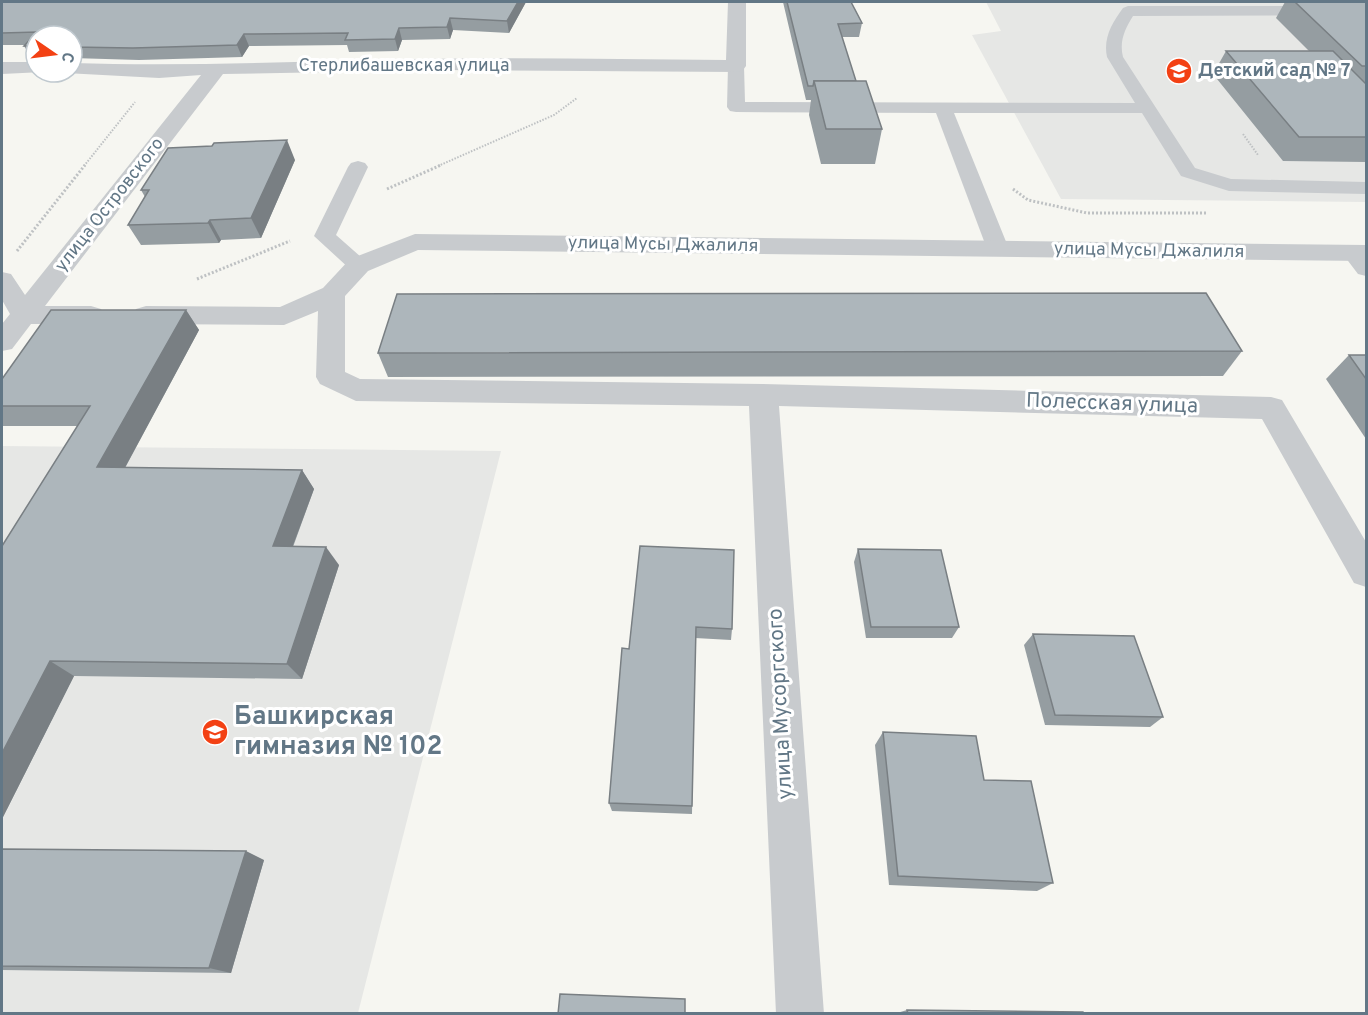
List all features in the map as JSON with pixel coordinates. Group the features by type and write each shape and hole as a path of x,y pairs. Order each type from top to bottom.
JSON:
{"street":[{"path":"736,66 737,2"},
{"name":"Стерлибашевская улица","path":"84,69 159,72 217,68 441,64 736,66"},
{"path":"2,68 24,68"},
{"name":"улица Островского","path":"2,342 217,68"},
{"name":"улица Мусы Джалиля","path":"24,315 284,316 332,294 359,265 415,242 998,249 1362,258"},
{"path":"2,280 24,315"},
{"path":"332,294 330,377 356,390 763,394"},
{"name":"Полесская улица","path":"763,394 1271,408 1366,572"},
{"name":"улица Мусоргского","path":"763,394 800,1014"}],"lane":[{"path":"1366,10 1128,11 1116,32 1112,47 1115,57 1188,171 1229,185 1366,188"},
{"path":"736,66 736,107 1147,108"},
{"path":"943,108 998,249"},
{"path":"358,167 325,236 359,265"}],"path":[{"path":"16,253 159,72"},
{"path":"961,150 1028,200 1087,213 1218,213"}],"shaded area":[{"name":"Детский сад № 7","path":"986,2 1366,2 1366,202 1061,199 972,35 1001,31"},
{"name":"Башкирская гимназия № 102","path":"2,446 501,451 358,1013 2,1013"}],"building":[{"path":"2,2 518,2 507,21 450,18 447,27 399,28 395,39 345,40 348,33 244,34 237,45 133,48 84,47 84,24 24,24 24,32 2,33"},
{"path":"787,2 851,2 862,23 838,24 856,81 814,81 813,86 808,86"},
{"path":"1295,2 1366,2 1366,66 1362,66"},
{"path":"1226,51 1333,51 1366,84 1366,137 1299,137"},
{"path":"814,81 866,81 882,129 826,129"},
{"path":"287,140 251,218 210,220 208,223 128,225 149,190 141,190 168,148 212,146 214,143"},
{"path":"1206,293 1242,351 378,353 397,294"},
{"path":"51,310 186,310 97,467 302,470 273,546 326,547 287,664 50,661 2,753 2,546 90,406 2,406 2,379"},
{"path":"1349,355 1366,355 1366,379"},
{"path":"640,546 734,550 732,629 696,627 692,806 609,803 622,648 629,649"},
{"path":"858,549 941,550 959,627 871,627"},
{"path":"1033,634 1134,636 1163,717 1055,715"},
{"path":"883,732 976,736 984,780 1031,781 1053,883 898,876"},
{"path":"2,849 246,851 209,968 2,966"},
{"path":"560,994 685,999 685,1014 558,1014"},
{"path":"907,1010 1083,1012 1084,1014 908,1014"}],"place":[{"name":"Детский сад № 7","path":"1179,71"},
{"name":"Башкирская гимназия № 102","path":"215,732"}]}
